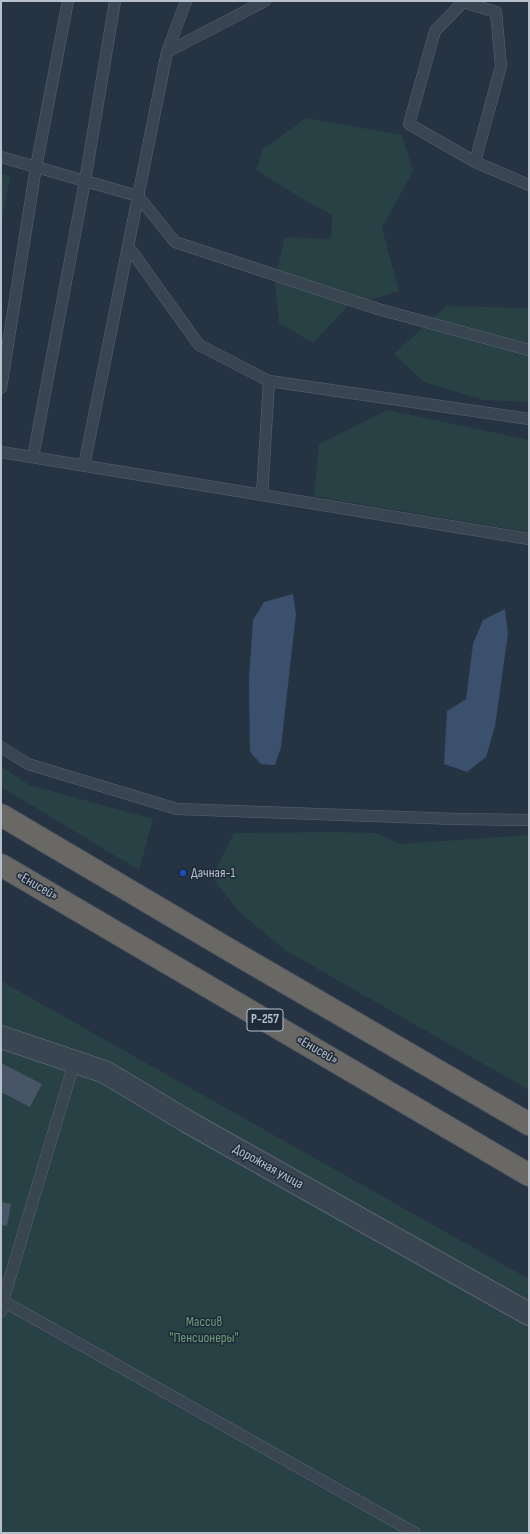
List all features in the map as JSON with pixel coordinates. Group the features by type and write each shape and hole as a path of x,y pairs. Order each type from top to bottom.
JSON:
{"highway":[{"path":"1,815 529,1124"},
{"name":"«Енисей»","path":"1,865 529,1175"}],"street":[{"name":"Дорожная улица","path":"1,1037 75,1060 105,1072 188,1122 529,1314"}],"lane":[{"path":"1,388 36,167 68,1"},
{"path":"33,457 85,181 115,1"},
{"path":"84,466 167,52 186,1"},
{"path":"167,52 265,1"},
{"path":"474,162 501,66 496,12 464,2 435,31 409,124 474,162 529,185"},
{"path":"1,158 138,196 175,242 378,309 529,350"},
{"path":"128,246 198,345 269,381 529,419"},
{"path":"262,495 269,381"},
{"path":"1,452 529,539"},
{"path":"1,748 28,764 177,809 456,819 529,820"},
{"path":"75,1060 2,1307 415,1533"}],"green space":[{"path":"306,118 402,135 413,171 382,228 399,291 347,307 313,343 279,323 275,280 285,237 331,239 332,215 306,201 256,170 263,149"},
{"path":"1,173 10,176 1,225"},
{"path":"446,306 529,308 529,402 484,400 424,382 394,354"},
{"path":"387,410 529,440 529,532 314,496 319,444"},
{"path":"1,766 29,785 153,819 139,870 1,787"},
{"path":"234,833 376,833 400,844 529,835 529,1090 285,950 238,911 212,877"},
{"name":"Массив \"Пенсионеры\"","path":"1,981 529,1279 529,1533 1,1533"}],"water":[{"path":"293,594 296,614 281,747 275,765 261,764 250,752 249,679 253,620 264,602"},
{"path":"505,609 508,634 495,726 486,757 467,772 444,764 447,711 466,699 473,644 483,620"}],"building":[{"path":"1,1063 42,1084 30,1107 1,1092"},
{"path":"1,1202 11,1204 7,1226 1,1225"}],"place":[{"name":"Дачная-1","path":"183,873"}]}
